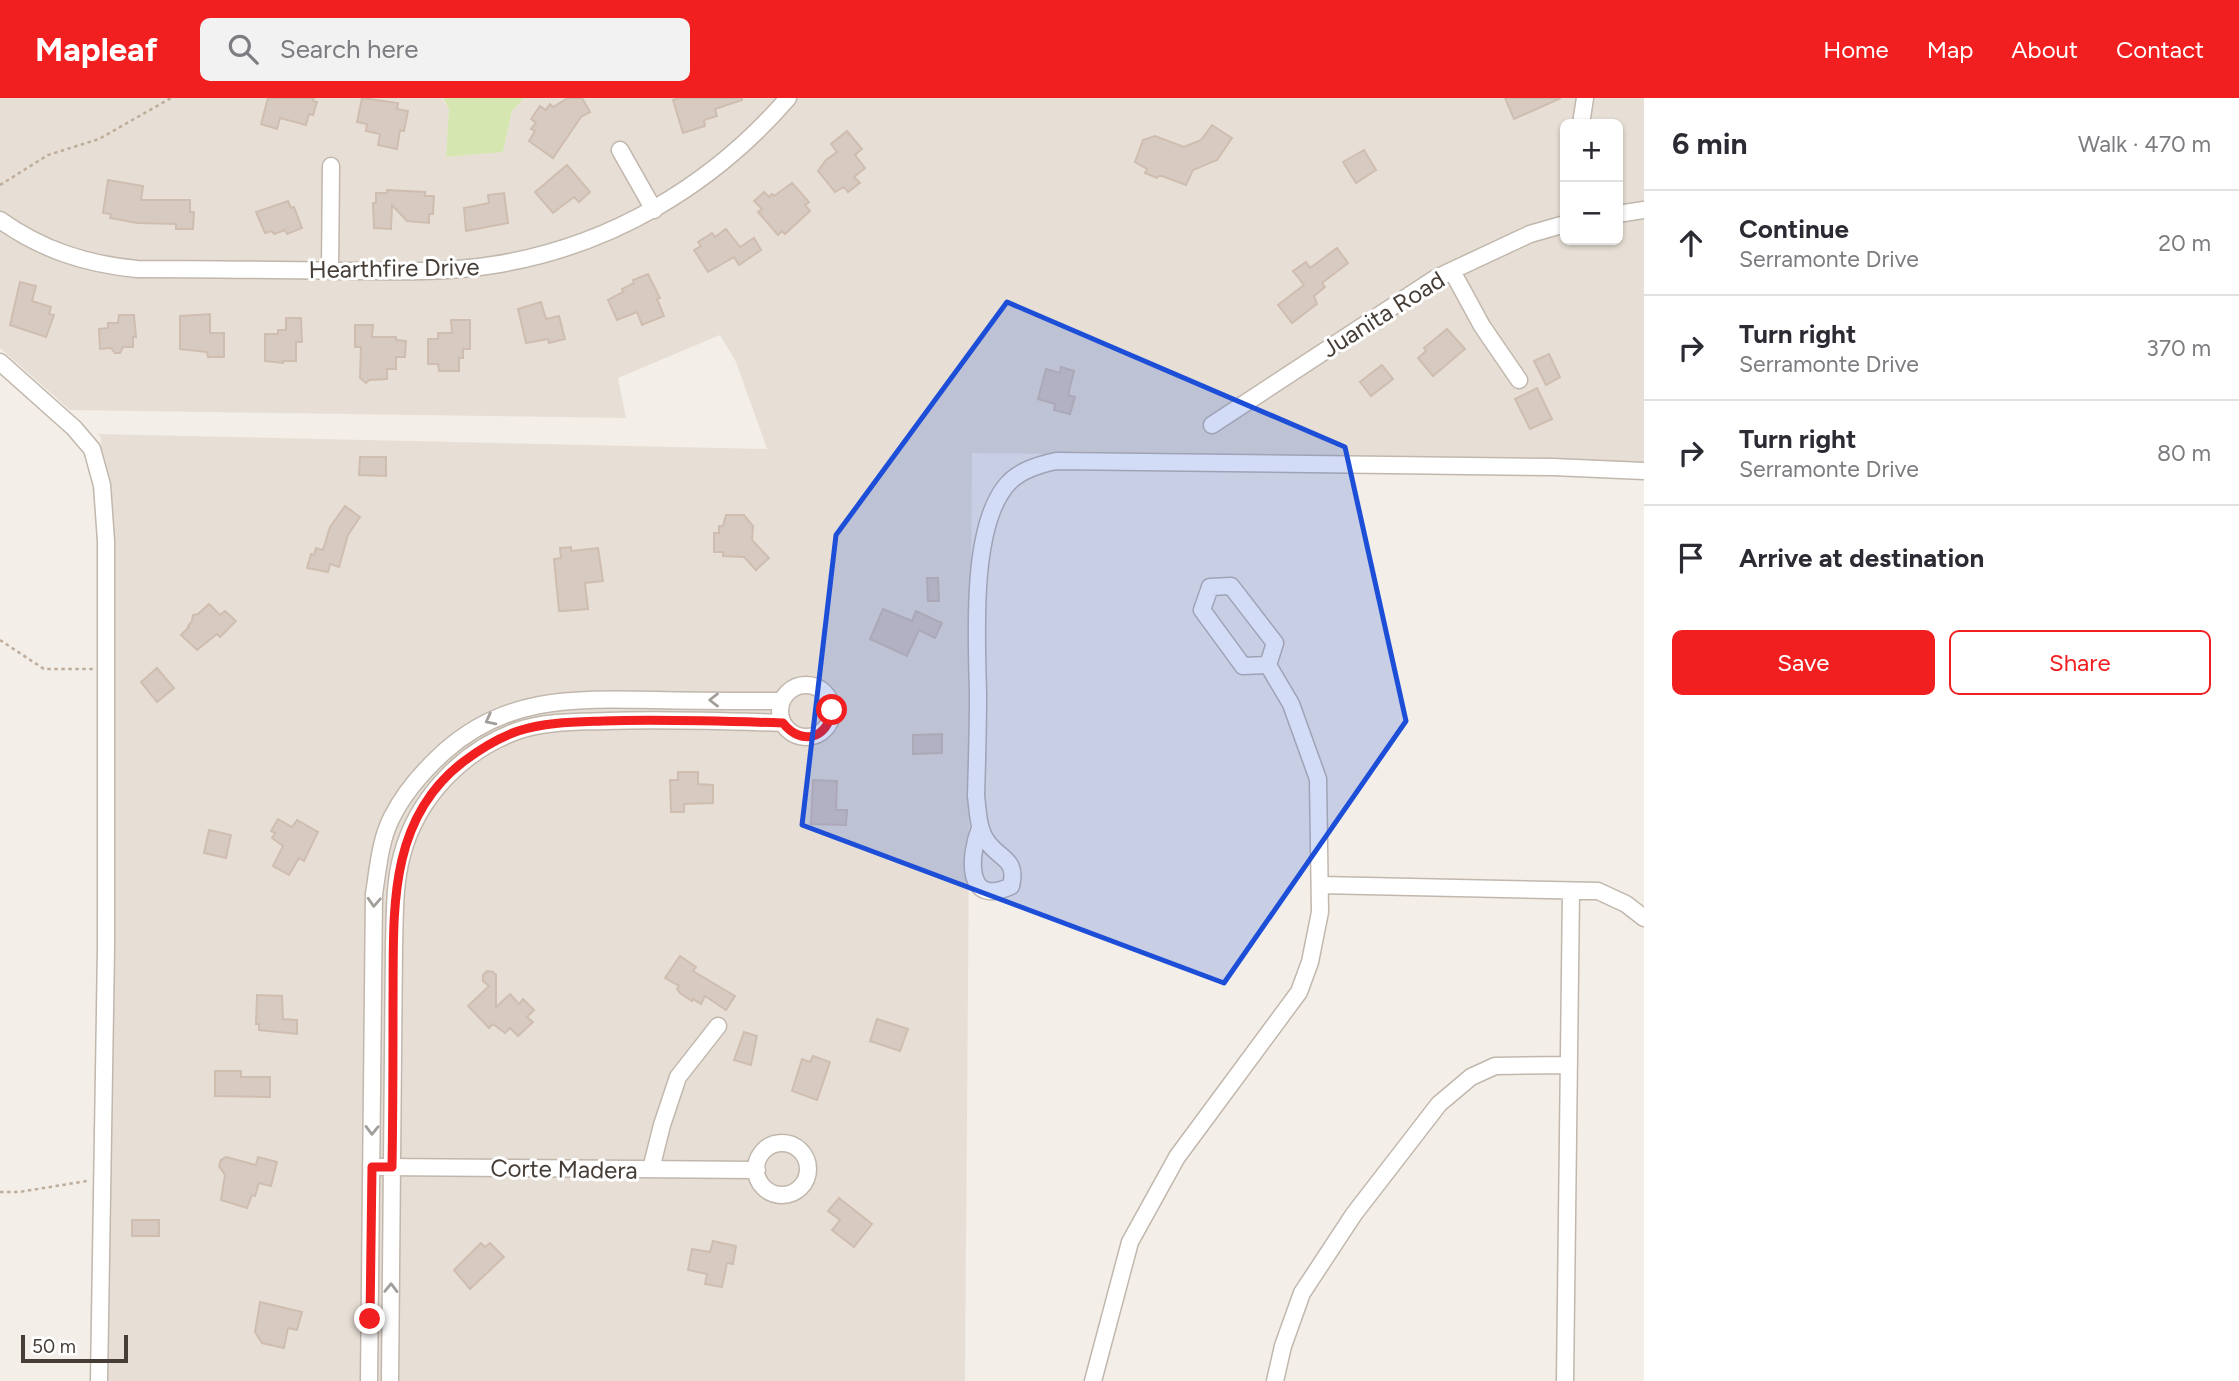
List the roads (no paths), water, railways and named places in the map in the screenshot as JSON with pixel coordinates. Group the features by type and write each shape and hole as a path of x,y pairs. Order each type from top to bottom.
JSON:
{"street":[{"name":"Hearthfire Drive","path":"0,220 18,233 53,251 107,266 137,269 427,272 495,265 536,257 577,244 653,210 723,162 749,140 788,98"},
{"path":"1582,119 1585,98"},
{"path":"620,150 653,210"},
{"path":"330,271 331,166"},
{"path":"1623,213 1644,210"},
{"name":"Juanita Road","path":"1212,425 1436,278 1530,234 1560,225"},
{"path":"1452,271 1482,326 1519,380"},
{"path":"0,362 74,428 92,449 102,485 106,541 106,948 99,1381"},
{"path":"980,828 976,796 980,567 989,519 1000,494 1007,484 1026,471 1056,461 1553,467 1644,471"},
{"path":"1093,1381 1130,1242 1177,1157 1299,992 1310,962 1320,912 1318,779 1291,704 1268,665 1275,643 1231,586 1210,587 1202,610 1243,666 1268,665"},
{"path":"811,685 826,694 832,710 827,727 813,736 796,735 783,723 782,701 794,688 811,685"},
{"path":"369,1381 372,944 374,894 391,818 411,786 455,742 495,717 522,708 579,700 782,701"},
{"path":"639,700 639,720"},
{"path":"390,1381 397,880 412,827 429,798 452,771 485,746 519,731 549,724 639,720 783,723"},
{"path":"455,742 467,760"},
{"path":"1320,885 1598,891 1626,904 1644,918"},
{"path":"1564,1381 1571,891"},
{"path":"372,944 394,945"},
{"path":"651,1169 678,1077 718,1026"},
{"path":"1275,1381 1283,1346 1302,1293 1354,1214 1439,1104 1471,1077 1495,1066 1569,1065"},
{"name":"Corte Madera","path":"372,1167 757,1170"}]}
